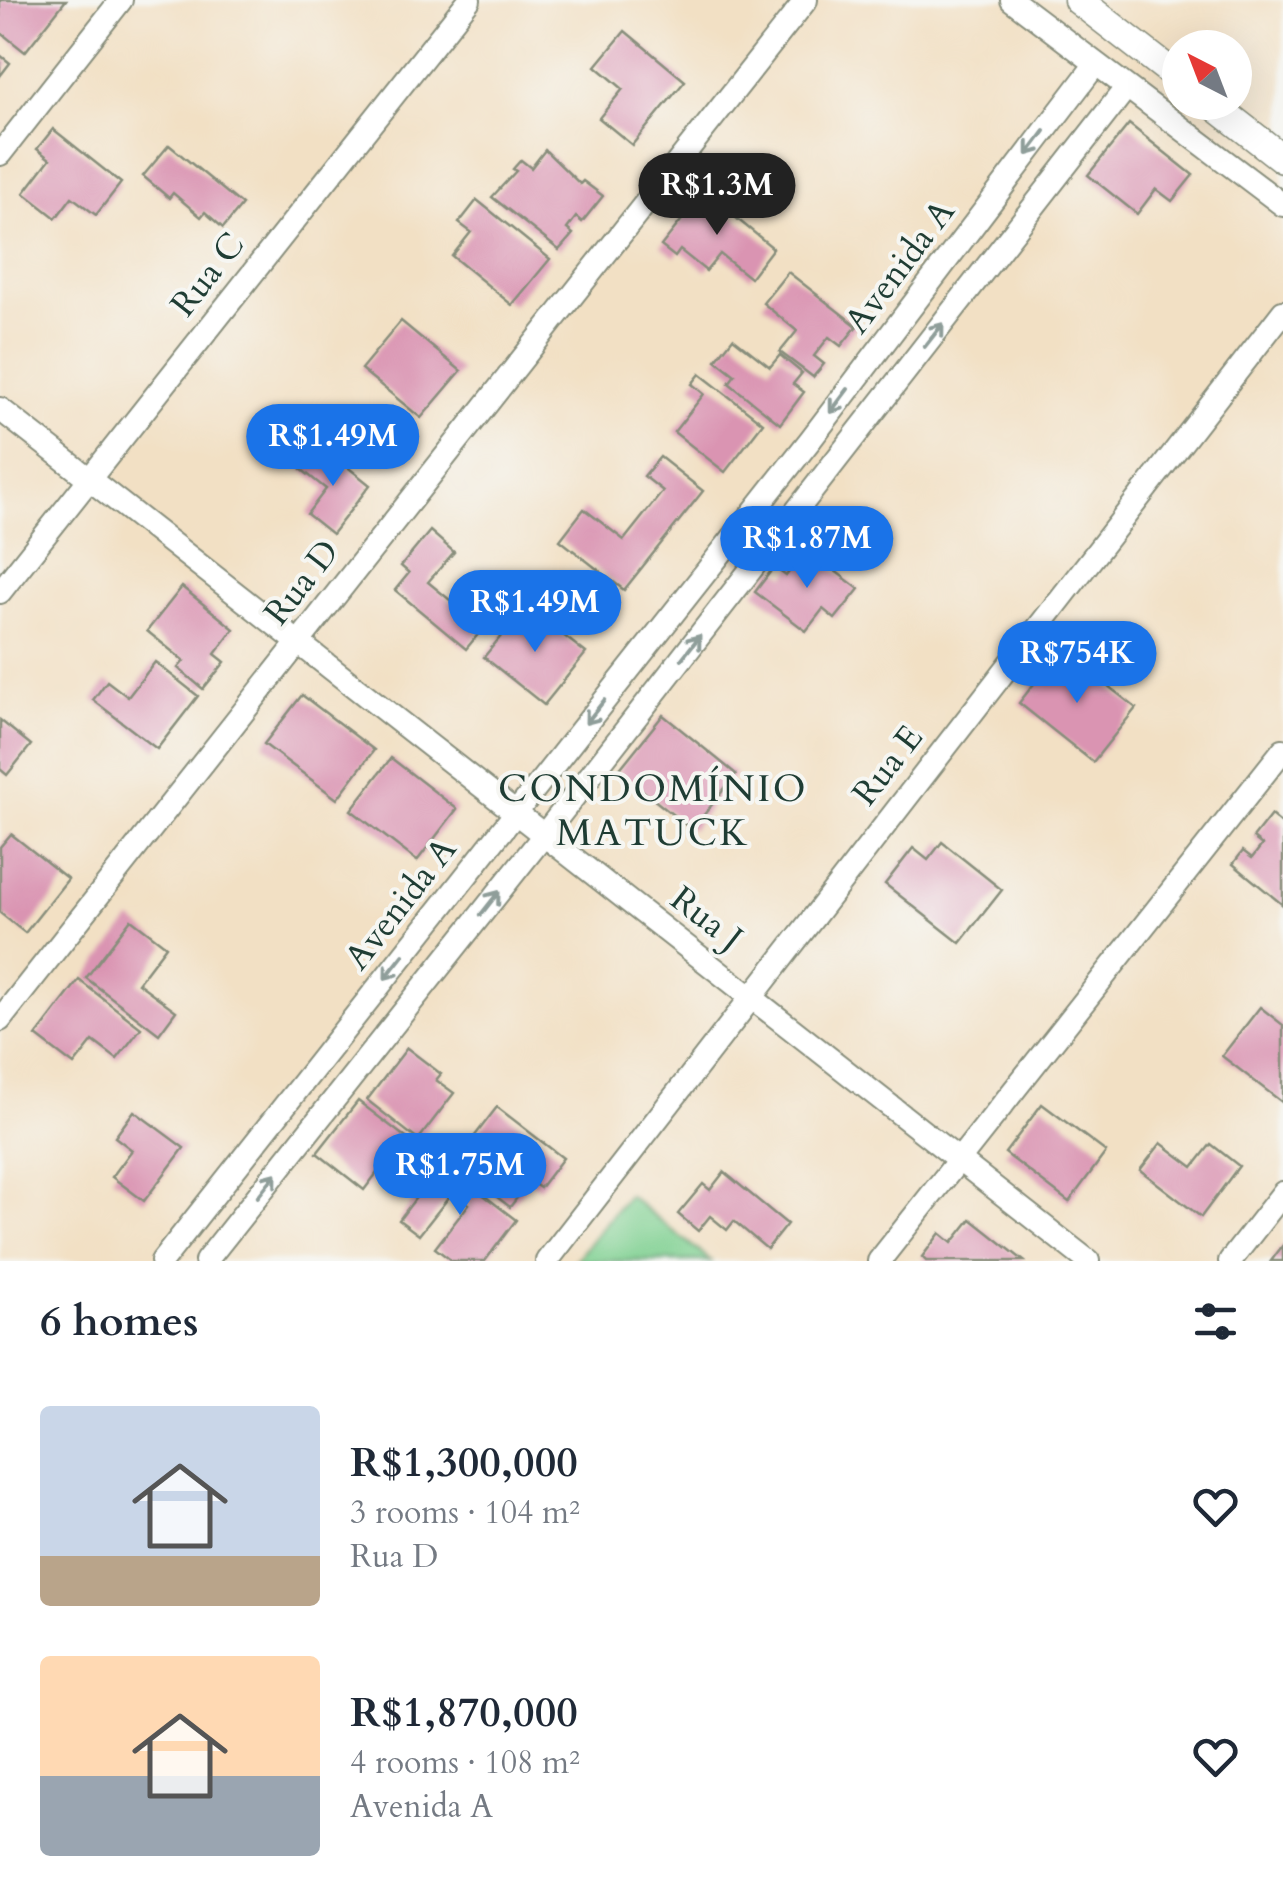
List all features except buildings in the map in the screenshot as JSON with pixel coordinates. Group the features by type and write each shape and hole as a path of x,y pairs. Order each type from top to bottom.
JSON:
{"street":[{"path":"0,154 121,0"},
{"name":"Rua C","path":"0,592 469,0"},
{"name":"Rua D","path":"0,1020 806,0"},
{"path":"1012,0 1283,205"},
{"path":"1078,0 1162,65"},
{"name":"Avenida A","path":"162,1261 811,439 1096,66"},
{"name":"Avenida A","path":"206,1261 544,835 1126,88"},
{"path":"1233,120 1283,159"},
{"name":"Rua E","path":"547,1261 1283,312"},
{"name":"Rua J","path":"0,408 1088,1261"},
{"path":"811,439 837,459"},
{"path":"879,1261 1283,750"},
{"path":"1230,1261 1283,1194"},
{"path":"204,1207 232,1229"}],"green space":[{"path":"628,1195 711,1261 575,1261"}],"district":[{"name":"CONDOMÍNIO MATUCK","path":"653,810"}]}
